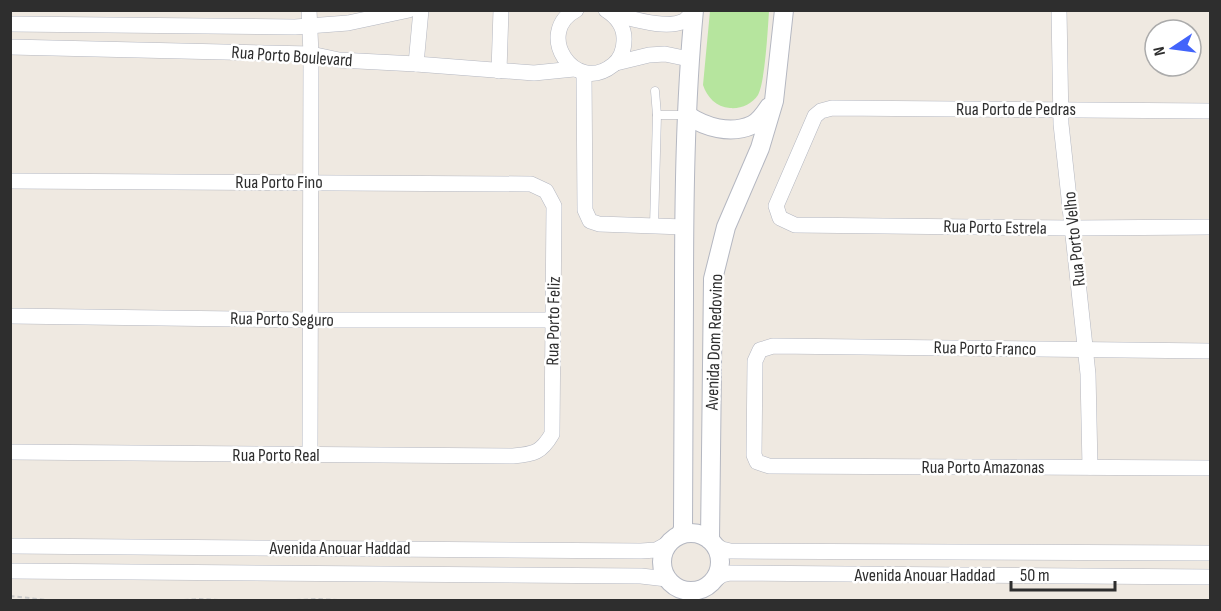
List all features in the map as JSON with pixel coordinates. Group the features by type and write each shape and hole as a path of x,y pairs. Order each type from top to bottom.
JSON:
{"street":[{"name":"Rua Porto Boulevard","path":"10,24 295,27 309,18 348,23 409,10"},
{"path":"416,64 421,10"},
{"path":"499,71 501,10"},
{"path":"609,12 651,23 669,24 684,21 694,10"},
{"name":"Avenida Dom Redovino","path":"670,588 662,565 664,550 683,528 684,227 689,59 694,10"},
{"name":"Avenida Dom Redovino","path":"704,590 720,567 720,559 712,542 713,279 726,227 760,148 774,101 784,10"},
{"name":"Rua Porto Velho","path":"1059,10 1061,124 1086,350 1090,467"},
{"path":"572,11 560,29 558,39 565,61 579,71 585,210 590,221 599,224 684,227"},
{"path":"609,12 619,22 625,42 616,63"},
{"path":"309,18 311,54 310,455"},
{"name":"Rua Porto Boulevard","path":"10,47 311,54 339,60 534,73 579,71 596,73 607,70 616,63 649,55 665,54 689,59"},
{"path":"687,115 698,123 720,129 738,129 753,124 774,101"},
{"name":"Rua Porto de Pedras","path":"780,218 776,206 815,116 821,111 832,108 1210,111"},
{"name":"Rua Porto Fino","path":"10,181 531,184 546,191"},
{"name":"Rua Porto Feliz","path":"540,450 552,434 554,206 546,191"},
{"name":"Rua Porto Estrela","path":"780,218 795,225 1210,227"},
{"name":"Rua Porto Seguro","path":"10,316 553,320"},
{"name":"Rua Porto Franco","path":"757,462 754,455 755,361 760,350 773,346 1210,351"},
{"name":"Rua Porto Real","path":"10,452 513,456 531,455 540,450"},
{"name":"Rua Porto Amazonas","path":"757,462 769,466 1210,468"},
{"path":"675,539 688,533 696,533 712,542"},
{"name":"Avenida Anouar Haddad","path":"10,546 641,551 656,550 675,539"},
{"name":"Avenida Anouar Haddad","path":"712,542 730,551 1210,553"},
{"name":"Avenida Anouar Haddad","path":"10,571 629,576 670,588"},
{"name":"Avenida Anouar Haddad","path":"704,590 722,575 730,573 1210,577"},
{"path":"670,588 686,591 704,590"}],"lane":[{"path":"654,226 657,115 655,91"},
{"path":"657,115 687,115"}],"path":[{"path":"10,596 47,600"},
{"path":"184,600 221,600"},
{"path":"296,600 340,600"}],"green space":[{"path":"710,11 769,11 763,79 756,98 742,107 730,108 716,103 707,94 703,85"}]}
